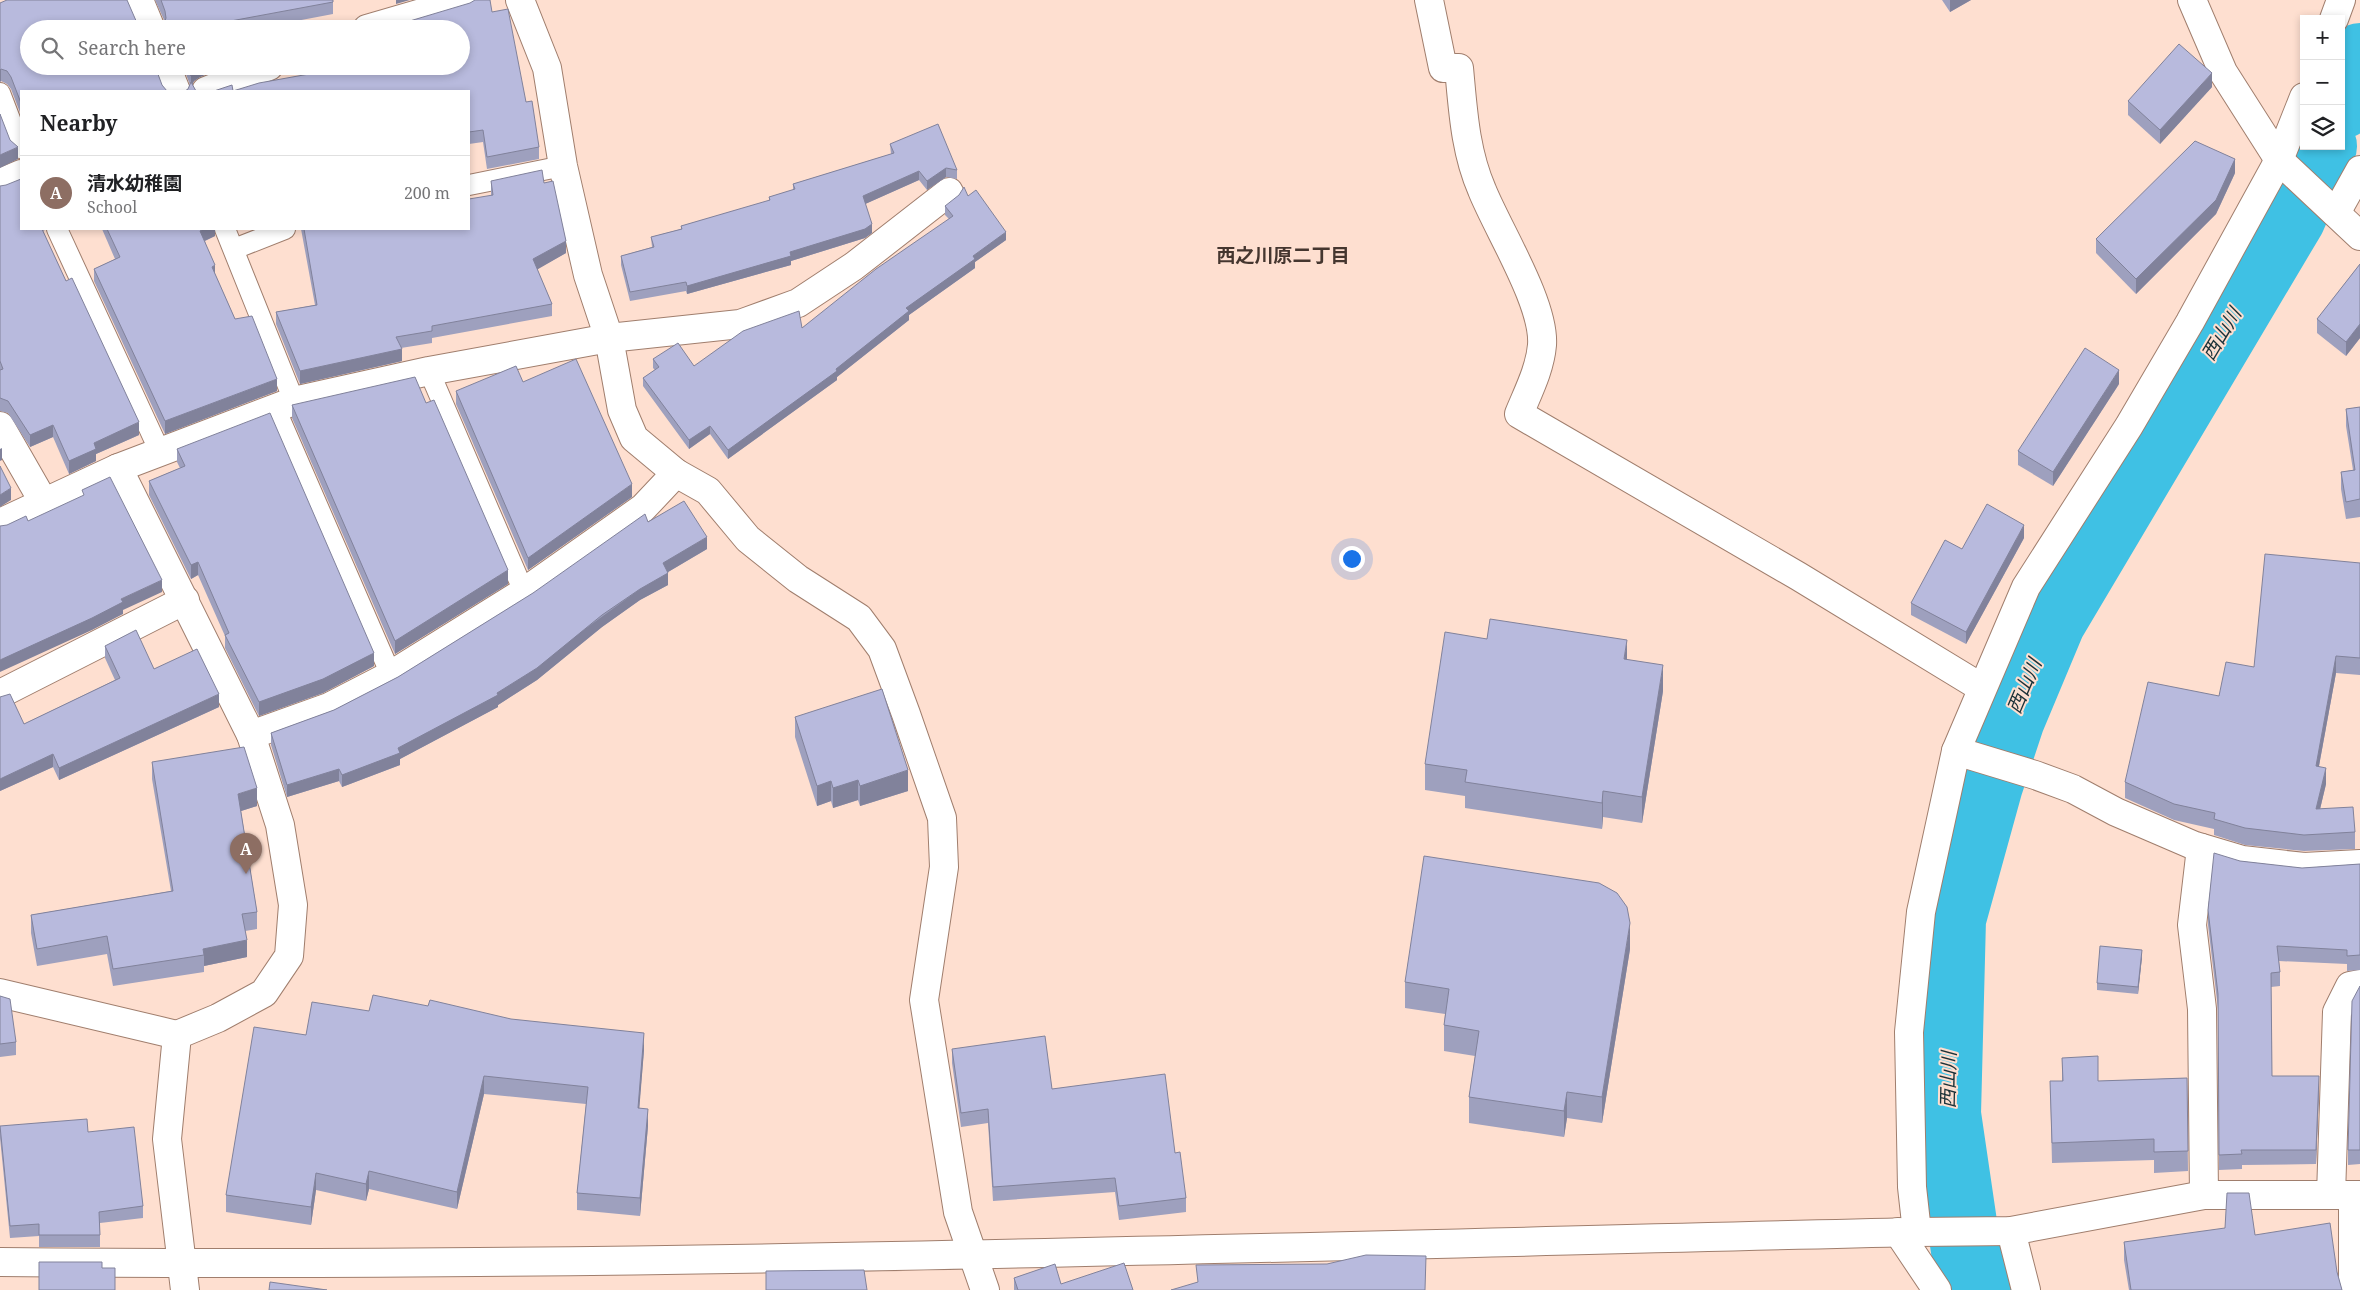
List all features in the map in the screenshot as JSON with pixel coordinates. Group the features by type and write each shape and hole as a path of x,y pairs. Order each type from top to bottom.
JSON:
{"street":[{"path":"139,0 147,20"},
{"path":"398,20 466,0"},
{"path":"520,0 547,68 563,166 588,276 609,338 622,410 634,438 676,473 708,491 748,539 798,579 859,618 882,649 942,818 944,867 924,1000 958,1212 985,1290"},
{"path":"1429,0 1443,68 1459,68 1466,142 1481,190 1523,276 1539,321 1542,344 1538,367 1519,414 1789,571 1982,688"},
{"path":"2192,0 2223,72 2285,164 2360,236"},
{"path":"2335,15 2341,0"},
{"path":"170,75 176,90"},
{"path":"209,90 246,75"},
{"path":"1937,1290 1908,1232 1912,1187 1908,1032 1921,912 1982,688 2026,587 2129,426 2285,164 2302,105"},
{"path":"2336,212 2360,170"},
{"path":"0,183 20,174"},
{"path":"0,523 43,501 118,468 285,404 429,371 609,338 740,324 798,303 854,266 949,192"},
{"path":"0,426 43,501"},
{"path":"0,993 177,1035 218,1018 264,992 289,956 293,905 280,825 251,735 118,468"},
{"path":"251,735 329,707 391,675 524,592 644,508 676,473"},
{"path":"0,694 185,600"},
{"path":"1963,754 2019,770 2073,789 2116,812 2201,848 2242,860 2295,866 2360,864"},
{"path":"2201,848 2192,925 2202,1008 2204,1194"},
{"path":"2353,1290 2337,1012 2350,986 2360,984"},
{"path":"177,1035 167,1139 185,1290"},
{"path":"0,1262 181,1264 972,1256 1908,1232 2001,1232 2204,1194 2348,1195"},
{"path":"2001,1232 2026,1290"}],"lane":[{"path":"0,93 20,145"},
{"path":"470,186 563,166"},
{"path":"57,230 160,452"},
{"path":"225,230 234,249 285,404 391,675"},
{"path":"234,249 282,230"},
{"path":"429,371 524,592"}],"building":[{"path":"7,0 127,0 136,20 20,20 20,75 158,75 166,90 20,90 20,100 11,77 7,71 0,70 0,3"},
{"path":"161,0 333,0 333,2 236,20 165,20 165,11"},
{"path":"475,0 490,0 492,12 508,9 526,102 532,101 539,147 487,157 483,130 470,132 470,90 236,90 259,83 304,75 470,75 470,20 413,20"},
{"path":"2179,44 2212,73 2160,130 2128,101"},
{"path":"191,82 195,90 186,90"},
{"path":"232,85 233,90 217,90"},
{"path":"0,114 10,140 18,147 0,155"},
{"path":"938,124 957,170 946,168 927,181 919,171 863,196 872,224 865,229 790,252 791,256 687,286 686,282 630,292 621,256 654,247 651,237 682,229 681,226 770,200 769,197 795,189 793,184 894,153 890,144"},
{"path":"2195,141 2235,159 2216,200 2136,279 2096,239"},
{"path":"542,170 544,183 553,181 566,241 533,259 552,304 432,326 432,331 396,337 402,349 300,371 276,312 317,305 304,230 470,230 470,199 493,195 491,181"},
{"path":"20,179 20,230 42,230 66,281 72,278 139,422 94,443 96,449 69,461 53,425 30,435 8,401 0,398 0,370 3,369 0,361 0,186"},
{"path":"964,187 968,196 976,190 1006,232 973,256 975,259 906,308 909,311 836,369 837,371 728,450 710,426 689,440 643,378 659,367 653,359 678,343 694,366 743,331 799,311 802,328 876,269 953,216 945,206 959,195"},
{"path":"107,230 202,230 200,231 215,265 212,267 235,319 252,316 277,379 165,421 94,269 120,257"},
{"path":"2360,264 2360,324 2346,342 2317,319"},
{"path":"2085,348 2119,370 2053,472 2018,451"},
{"path":"576,359 632,484 528,558 456,391 516,366 523,382"},
{"path":"415,377 426,403 434,400 508,570 395,641 292,405"},
{"path":"2360,407 2360,499 2346,502 2341,472 2355,470 2346,409"},
{"path":"270,413 374,653 323,679 259,702 225,635 229,633 198,562 191,565 149,481 185,466 177,449"},
{"path":"0,466 11,488 0,495"},
{"path":"110,477 162,580 121,599 123,602 92,618 0,660 0,526 7,525 26,516 28,521 84,495 82,490"},
{"path":"684,501 707,537 663,563 668,573 640,589 602,615 537,668 497,693 498,695 398,748 400,753 342,775 339,769 287,785 271,733 334,710 398,677 533,593 645,514 648,522"},
{"path":"1987,504 2024,525 1966,632 1911,603 1945,540 1962,549"},
{"path":"2265,554 2360,563 2360,658 2336,656 2316,766 2326,768 2316,809 2353,807 2355,832 2304,835 2245,828 2214,819 2215,813 2174,804 2125,782 2148,682 2219,696 2226,662 2254,667"},
{"path":"1490,619 1627,640 1624,659 1663,665 1642,797 1603,791 1602,803 1465,782 1467,770 1425,764 1445,632 1487,639"},
{"path":"136,630 154,669 197,649 219,694 59,768 53,754 0,779 0,697 10,694 24,724 120,678 105,646"},
{"path":"882,689 908,770 860,786 858,780 833,788 831,781 817,786 795,717"},
{"path":"244,747 257,788 238,794 257,912 242,914 247,940 203,949 204,955 113,969 107,936 37,949 31,915 173,891 152,762"},
{"path":"2214,853 2240,861 2302,868 2360,864 2360,955 2347,956 2347,950 2277,946 2280,972 2271,973 2272,1076 2319,1076 2316,1150 2241,1150 2242,1154 2219,1155 2218,994 2208,910"},
{"path":"1424,856 1599,883 1617,893 1627,907 1630,923 1602,1097 1567,1092 1564,1111 1469,1097 1479,1031 1444,1025 1449,989 1405,982"},
{"path":"2100,946 2142,950 2138,987 2097,983"},
{"path":"2360,986 2360,1150 2348,1150 2352,1001"},
{"path":"373,995 428,1006 430,1000 511,1019 644,1033 638,1108 648,1109 640,1198 577,1193 588,1087 484,1076 457,1192 369,1171 366,1184 316,1173 311,1207 226,1195 254,1027 306,1035 312,1002 369,1011"},
{"path":"0,996 10,999 16,1042 0,1044"},
{"path":"1045,1036 1052,1089 1165,1074 1175,1153 1180,1152 1186,1198 1119,1206 1115,1178 993,1187 988,1109 961,1113 952,1049"},
{"path":"2098,1056 2098,1081 2187,1078 2188,1151 2154,1152 2154,1139 2052,1143 2050,1081 2063,1081 2062,1058"},
{"path":"87,1119 88,1132 134,1127 143,1206 99,1212 100,1235 39,1235 39,1224 10,1226 0,1126"},
{"path":"2227,1193 2249,1193 2255,1235 2330,1223 2337,1272 2342,1290 2131,1290 2124,1242 2225,1228"},
{"path":"1366,1255 1426,1256 1425,1290 1171,1290 1198,1282 1196,1265 1327,1264"},
{"path":"39,1262 102,1262 102,1268 115,1268 115,1290 39,1290"},
{"path":"1124,1263 1133,1290 1018,1290 1014,1278 1055,1264 1061,1284"},
{"path":"864,1270 867,1290 766,1290 766,1271"},
{"path":"270,1282 327,1290 269,1290"}],"waterway":[{"name":"西山川","path":"2345,94 2360,58"},
{"name":"西山川","path":"1977,1290 1968,1264 1946,1114 1951,919 1988,785 2010,719 2051,621 2291,217 2320,150"}],"place":[{"name":"清水幼稚園","path":"246,874"}],"district":[{"name":"西之川原二丁目","path":"1283,255"}]}
